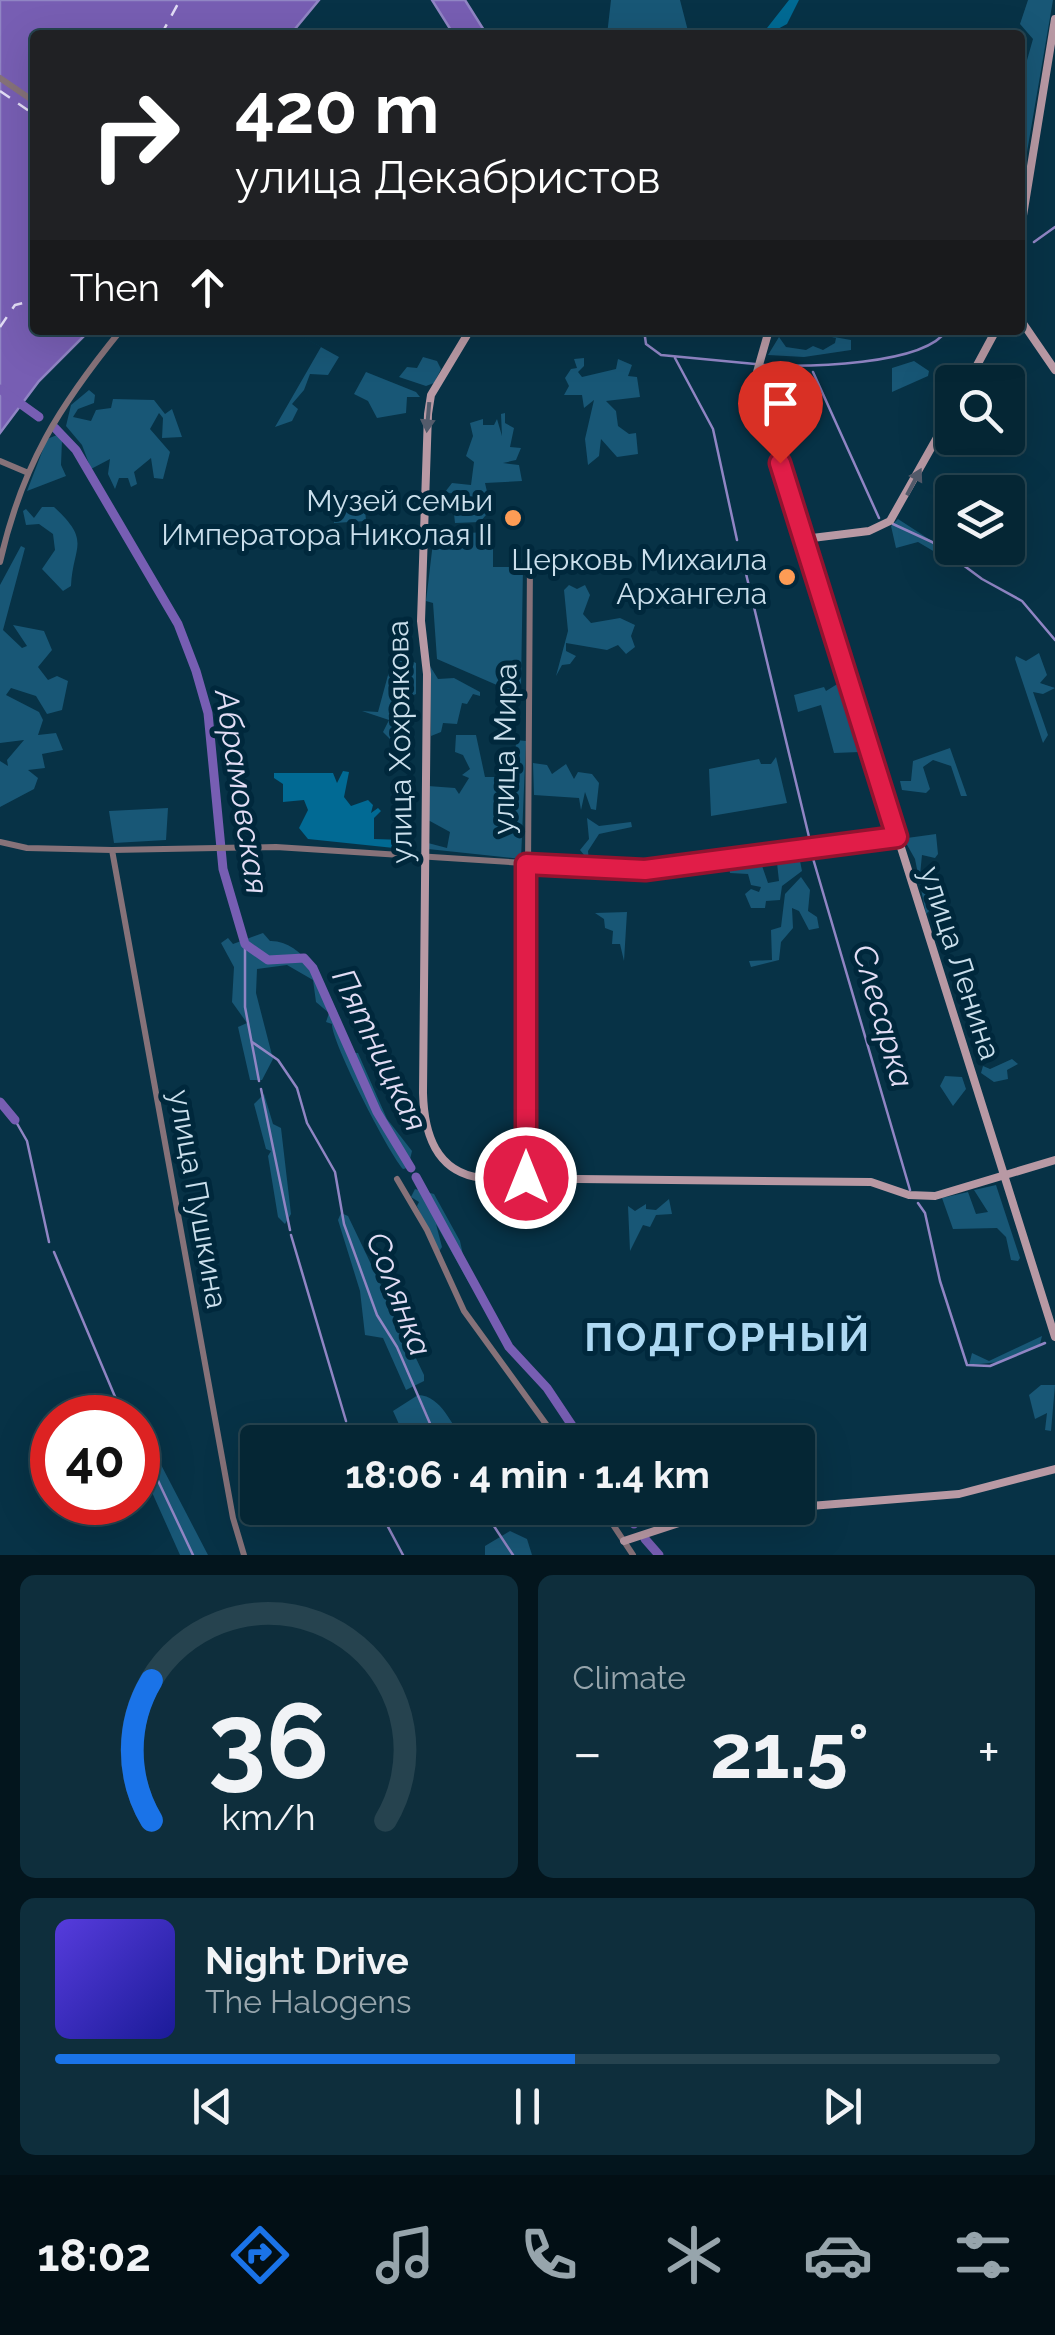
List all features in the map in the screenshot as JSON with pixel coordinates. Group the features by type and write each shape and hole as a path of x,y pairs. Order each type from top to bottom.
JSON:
{"main road":[{"path":"1025,192 1055,18"},
{"path":"1025,326 1055,370"},
{"name":"улица Хохрякова","path":"467,335 431,395 425,524 423,1104 429,1134 442,1161 464,1175 526,1178"},
{"name":"улица Ленина","path":"768,335 757,372 758,393 1055,1337"},
{"path":"977,365 993,335"},
{"path":"804,539 869,531 890,521 935,441"},
{"path":"526,1178 871,1182 910,1195 930,1196 1055,1160"},
{"path":"815,1505 959,1494 1055,1469"},
{"path":"624,1541 670,1525"}],"street":[{"path":"0,78 30,99"},
{"path":"0,562 26,472 65,401 117,335"},
{"path":"0,461 26,472"},
{"name":"улица Мира","path":"526,1178 530,560"},
{"path":"0,842 34,849 237,848 645,870 897,837"},
{"name":"улица Пушкина","path":"112,850 235,1531 244,1555"},
{"path":"397,1179 427,1230 464,1311 547,1425"},
{"path":"613,1525 633,1555"}],"shaded area":[{"path":"0,0 319,0 294,30 30,30 30,335 85,335 39,381 0,433"},
{"path":"432,0 465,0 484,30 451,30"},
{"path":"611,0 680,0 688,30 634,29 608,30"},
{"path":"789,0 799,0 787,24 776,30 767,28"},
{"path":"1028,0 1053,0 1025,164 1025,67 1033,39 1020,24"},
{"path":"828,336 851,340 851,350 804,357 768,355 779,337 786,347 806,350 813,346 823,350 835,343 836,338"},
{"path":"321,347 339,357 328,375 310,374 304,390 292,404 298,409 292,421 275,427"},
{"path":"423,357 437,361 441,369 434,383 426,386 399,377 407,367 417,368"},
{"path":"584,358 584,366 578,372 582,377 616,369 618,359 632,365 628,376 637,377 640,397 606,401 616,411 618,426 629,434 636,433 638,454 617,457 601,439 599,456 588,465 585,439 594,400 584,408 582,395 564,395 569,386 565,378 571,369 577,368 574,359"},
{"path":"914,361 929,371 928,376 892,392 892,368"},
{"path":"366,372 420,397 407,397 406,413 377,418 368,401 354,394"},
{"path":"787,375 796,385 803,380 810,393 799,393 796,387 788,401 772,406 764,376"},
{"path":"89,390 95,395 94,403 78,409 73,417 91,421 96,410 111,408 113,399 154,400 165,414 172,409 182,437 162,438 163,418 159,413 150,429 170,452 163,479 154,478 151,458 134,472 137,484 131,487 128,478 119,478 115,489 108,474 110,459 91,469 82,445 66,426 71,405"},
{"path":"505,413 505,423 514,428 510,447 521,448 516,460 503,463 519,465 522,481 485,483 491,509 480,522 455,523 454,514 470,513 472,505 487,503 464,499 453,511 455,494 445,492 452,483 471,485 474,462 466,456 473,436 470,423 483,419 483,425 494,425 497,419 502,436 501,414"},
{"path":"57,435 62,440 61,465 66,476 27,491 47,439"},
{"path":"342,494 364,497 366,521 334,523 333,500"},
{"path":"42,507 54,507 77,537 71,586 63,591 42,569 55,550 53,534 39,524 26,525 23,511 26,509 34,518"},
{"path":"898,519 935,543 935,552 918,542 896,548 891,526"},
{"path":"493,532 493,567 523,567 521,686 513,692 437,659 433,603 426,601 434,534"},
{"path":"21,546 25,548 3,630 22,648 27,646 13,625 44,631 52,650 38,667 48,680 57,676 68,681 62,710 47,714 36,696 11,688 6,695 39,712 43,720 38,735 56,733 63,750 42,754 45,768 28,770 38,778 34,789 0,807 0,761 8,766 7,760 24,740 0,743 0,585"},
{"path":"569,585 577,589 585,585 590,595 583,614 591,623 620,618 635,625 631,636 635,647 626,654 618,645 607,650 566,643 566,651 576,656 570,664 562,665 556,676 568,631 564,590"},
{"path":"391,652 416,663 416,694 407,698 402,683 398,688 394,704 397,727 390,739 383,732 389,720 362,711 378,712 391,664 399,665 389,657"},
{"path":"1039,653 1047,675 1040,683 1055,688 1043,694 1033,692 1048,735 1043,743 1015,659 1016,656 1026,661"},
{"path":"430,666 438,679 454,678 480,692 480,696 473,694 467,704 462,703 457,724 443,723 441,732 431,736"},
{"path":"839,683 860,752 834,753 821,705 798,712 794,695 824,687 826,691"},
{"path":"456,735 476,735 485,777 514,777 516,742 505,739 526,741 521,859 428,849 428,843 447,848 450,832 428,820 428,786 455,788 459,794 469,778 462,775 470,769 463,755 455,752"},
{"path":"950,748 967,796 961,796 951,766 933,760 923,767 930,789 926,793 902,790 900,781 911,781 913,761"},
{"path":"776,757 787,803 711,816 709,769 759,759 761,764 771,764"},
{"path":"533,763 547,765 552,774 566,764 574,779 578,772 592,774 599,783 596,810 591,809 585,792 581,810 579,798 534,795"},
{"path":"343,771 349,772 344,797 351,806 368,800 373,805 371,813 378,808 381,811 374,818 374,839 404,840 394,848 308,839 299,828 308,810 304,800 283,802 283,784 274,778 274,773 333,773 337,783"},
{"path":"168,808 166,840 114,843 109,811"},
{"path":"587,818 599,826 631,822 632,827 599,834 588,851 589,861 580,850 589,839"},
{"path":"936,834 938,854 935,858 922,855 920,875 933,907 926,914 915,859 906,843 907,838"},
{"path":"799,856 802,871 782,886 780,900 766,901 765,908 751,908 745,894 751,889 759,892 761,887 751,885 748,874 730,873 728,864 760,860 768,883 779,881 777,863 771,858"},
{"path":"801,877 810,890 808,911 817,917 819,928 809,930 799,911 792,908 793,928 781,942 779,960 751,967 749,961 772,960 771,930 781,927 785,894"},
{"path":"943,896 941,903 951,909 945,926 951,935 942,943 931,918"},
{"path":"627,912 624,961 620,944 612,944 613,931 605,928 604,919 595,913"},
{"path":"263,933 270,941 293,948 319,977 338,1014 331,1019 338,1019 387,1119 412,1151 408,1168 403,1169 396,1159 362,1096 332,1024 326,1022 329,1013 316,1002 313,980 287,965 257,969 256,993 273,1059 262,1080 250,1080 238,1027 247,1023 232,1002 234,967 221,943 228,938 233,944"},
{"path":"1012,1059 1018,1064 1007,1070 1008,1079 994,1082 981,1073 983,1066 990,1069"},
{"path":"945,1076 962,1077 966,1089 953,1106 940,1086"},
{"path":"264,1094 273,1124 281,1128 291,1214 285,1224 278,1217 268,1156 271,1151 266,1149 254,1104"},
{"path":"996,1185 1018,1261 1011,1260 1006,1237 997,1228 953,1229 942,1198 968,1192 976,1214 988,1212 974,1190"},
{"path":"415,1189 434,1194 460,1241 469,1283 436,1224 442,1247 438,1253 417,1206 419,1202 411,1197"},
{"path":"669,1199 672,1214 656,1215 650,1227 643,1225 630,1251 628,1206 635,1211 646,1204 646,1209 656,1210"},
{"path":"341,1213 348,1216 424,1375 424,1381 406,1390 383,1338 365,1335 360,1291 338,1220"},
{"path":"1042,1336 1040,1344 1000,1362 969,1365 972,1353 989,1361"},
{"path":"1041,1385 1055,1385 1051,1431 1045,1430 1047,1413 1035,1419 1029,1395"},
{"path":"418,1395 434,1400 453,1425 399,1425 393,1411"},
{"path":"160,1463 208,1555 180,1555 160,1510"},
{"path":"510,1531 527,1539 532,1555 485,1555 485,1546"}],"waterway":[{"path":"1034,242 1055,227"},
{"path":"645,335 646,344 661,355 755,364"},
{"path":"763,365 862,362 914,351 942,335"},
{"name":"Слесарка","path":"675,358 713,429 737,540"},
{"path":"813,372 879,518"},
{"name":"Абрамовская","path":"0,389 39,417"},
{"name":"Абрамовская","path":"55,428 76,450 178,624 196,671 208,713 223,869 245,944 268,960 304,958 313,968 377,1112 411,1168"},
{"path":"893,524 932,542 982,579 1022,601 1055,640"},
{"name":"Слесарка","path":"742,557 810,841"},
{"name":"Слесарка","path":"812,855 910,1190"},
{"name":"Абрамовская","path":"245,944 245,1007 259,1081"},
{"name":"Солянка","path":"252,1042 278,1060 297,1088 307,1123 335,1172 344,1224 377,1315 397,1347 431,1425"},
{"name":"Абрамовская","path":"261,1089 290,1230"},
{"path":"0,1102 15,1120"},
{"path":"15,1120 27,1141 49,1242"},
{"name":"Пятницкая","path":"416,1177 509,1347 547,1388 572,1425"},
{"name":"Слесарка","path":"918,1203 925,1213 940,1281 967,1365 990,1366 1045,1343"},
{"name":"Абрамовская","path":"291,1235 346,1421"},
{"path":"54,1252 114,1395"},
{"path":"160,1485 193,1555"},
{"name":"Абрамовская","path":"387,1525 403,1555"},
{"name":"Солянка","path":"493,1525 513,1555"},
{"name":"Пятницкая","path":"645,1539 659,1555"}],"ferry route":[{"path":"164,30 180,0"},
{"path":"0,91 30,112"},
{"path":"0,327 15,305 30,301"}],"place":[{"name":"Музей семьи Императора Николая II","path":"513,518"},
{"name":"Церковь Михаила Архангела","path":"787,577"}],"district":[{"name":"ПОДГОРНЫЙ","path":"728,1337"}],"route":[{"path":"526,1178 526,864 645,870 897,837 780,463"}]}
